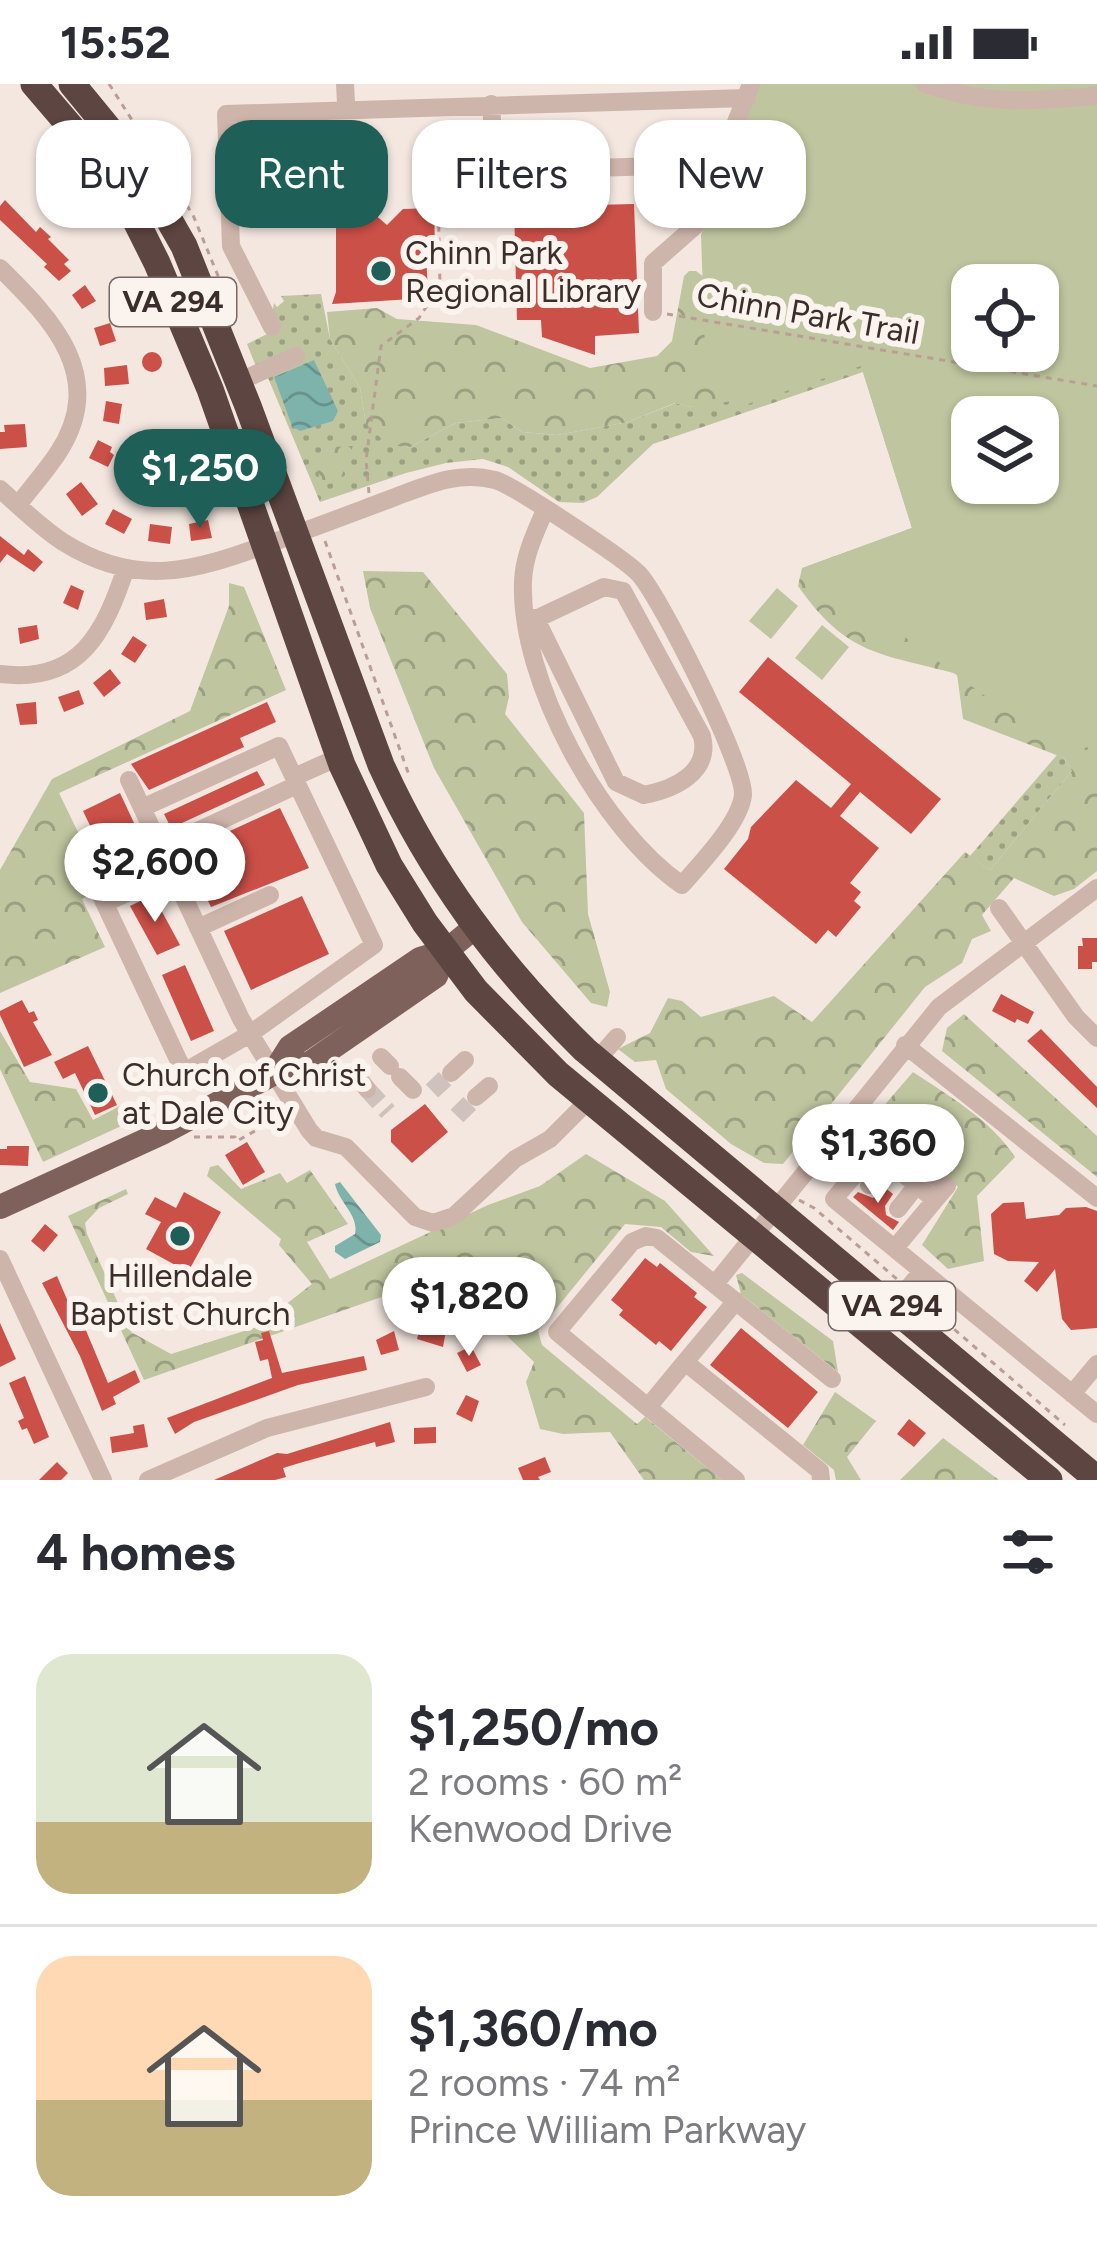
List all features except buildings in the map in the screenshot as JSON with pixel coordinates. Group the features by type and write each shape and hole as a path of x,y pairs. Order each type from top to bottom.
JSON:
{"highway":[{"name":"VA 294","path":"34,84 99,160 141,230 210,389 339,757 389,865 446,952 505,1024 588,1101 1049,1480"},
{"name":"VA 294","path":"76,86 156,194 202,288 381,765 406,820 475,928 527,991 597,1060 1097,1479"}],"main road":[{"path":"0,1207 164,1132 273,1074 290,1047 420,959 446,952 475,928"}],"street":[{"path":"345,84 347,120"},
{"path":"452,84 453,106"},
{"path":"478,84 500,171 634,167"},
{"path":"926,84 999,102 1097,96"},
{"path":"272,326 231,247 226,114 749,91 737,120"},
{"path":"653,312 653,263 693,228"},
{"path":"0,268 62,336 76,388 71,423 59,452 17,505"},
{"path":"238,382 261,360 296,356"},
{"path":"0,490 65,543 126,568 175,572 199,569 442,479 498,480 545,510 638,572 658,600 717,723 743,796 682,885 644,854 596,794 537,669 526,558 545,510"},
{"path":"0,674 50,671 80,656 105,625 126,568"},
{"path":"610,586 628,596 702,736 704,757 692,776 657,793 632,793 616,782 530,618 610,586"},
{"path":"88,868 184,1072 250,1034 374,946 279,746 142,808"},
{"path":"105,903 166,860 339,757"},
{"path":"129,780 273,1074 316,1138 346,1148 415,1217 433,1223 454,1216 514,1159 550,1139 588,1101"},
{"path":"715,1285 905,1045 953,993 1097,888"},
{"path":"198,928 270,896"},
{"path":"999,908 1076,1017 1097,1037"},
{"path":"597,1060 617,1037"},
{"path":"905,1045 1097,1198"},
{"path":"842,1123 887,1153 935,1200"},
{"path":"869,1185 887,1153"},
{"path":"887,1153 834,1198 1097,1414"},
{"path":"895,1248 947,1186 917,1162"},
{"path":"898,1209 917,1185"},
{"path":"736,1480 557,1332 638,1238 657,1238 832,1379"},
{"path":"0,1259 103,1480"},
{"path":"892,1307 922,1270"},
{"path":"648,1407 736,1301"},
{"path":"685,1362 820,1471 821,1480"},
{"path":"1072,1394 1097,1364"},
{"path":"148,1480 267,1428 426,1387"}],"path":[{"path":"370,495 366,468 381,346 419,318 440,286 439,228"},
{"name":"Chinn Park Trail","path":"653,312 1097,386"},
{"path":"327,546 412,784"},
{"path":"186,1137 235,1137 238,1141 262,1127"},
{"path":"810,1209 896,1278"},
{"path":"924,1304 1071,1431"}],"green space":[{"path":"757,84 1097,84 1097,746 1060,751 808,566 912,528 861,366 742,406 705,349 704,228 806,228 806,120 744,120"},
{"path":"1097,115 1097,871 1074,889 1054,896 1014,878 982,915 991,931 972,939 962,963 925,987 783,1164 764,1163 731,1144 666,1089 656,1060 635,1062 618,1049 650,1033 668,998 682,1001 701,1017 774,996 812,1022 965,852 990,870 1072,771 1064,758 963,719 957,674 886,655 850,639 798,586 802,568 912,528 863,372 871,343 747,399 691,407 675,403 628,422 557,435 522,432 502,418 456,423 408,448 386,443 366,424 360,388 330,339 327,312 377,308 397,319 476,325 590,368 657,356 672,341 684,276 696,271 709,281"},
{"path":"321,294 330,339 360,388 366,424 408,448 456,423 502,418 522,432 557,435 628,422 676,403 691,407 871,342 863,372 653,444 597,497 583,503 559,502 508,467 483,459 406,473 320,502 266,373 257,369 247,344 269,333 274,303 277,307 284,301 281,296"},
{"path":"353,446 340,480 326,485 319,476 316,456 332,447"},
{"path":"363,571 423,572 507,674 505,714 584,813 588,914 610,992 607,1007 591,1003 522,922 434,768 370,608"},
{"path":"229,583 244,587 286,690 59,793 90,857 80,865 89,895 82,899 105,947 0,993 0,870 52,779 190,711 229,606"},
{"path":"777,588 798,606 771,639 749,621"},
{"path":"822,625 849,647 822,680 795,658"},
{"path":"1057,755 1072,771 990,870 970,856"},
{"path":"964,1014 1097,1136 1097,1177 942,1051 947,1028"},
{"path":"0,1031 30,1082 76,1089 93,1120 122,1105 130,1122 43,1162 0,1069"},
{"path":"913,1072 982,1120 1015,1157 977,1196 984,1261 948,1269 922,1245 958,1187 875,1116"},
{"path":"586,1154 665,1201 714,1256 691,1252 661,1227 625,1224 538,1331 542,1345 637,1424 645,1417 722,1480 644,1480 610,1432 563,1434 540,1429 526,1382 534,1362 457,1287 416,1285 144,1380 68,1216 126,1189 128,1194 99,1208 85,1223 87,1234 131,1332 171,1354 257,1327 312,1284 279,1245 281,1239 207,1176 210,1167 218,1165 241,1189 280,1173 287,1183 310,1170 348,1224 307,1242 330,1279 488,1205 540,1186"},
{"path":"742,1273 833,1341 838,1372 741,1294 736,1275"},
{"path":"835,1392 876,1421 847,1457 861,1480 836,1480 834,1470 803,1445"},
{"path":"943,1438 999,1480 900,1480"}],"water":[{"path":"314,360 338,411 333,421 300,431 292,426 274,377"},
{"path":"340,1182 381,1235 380,1242 345,1259 335,1252 335,1246 355,1234 355,1227 337,1191 335,1184"}],"tunnel":[{"path":"432,1091 451,1073"},
{"path":"367,1089 388,1112"},
{"path":"457,1116 476,1097"}],"place":[{"name":"Chinn Park Regional Library","path":"381,271"},
{"name":"Church of Christ at Dale City","path":"98,1093"},
{"name":"Hillendale Baptist Church","path":"180,1236"}]}
